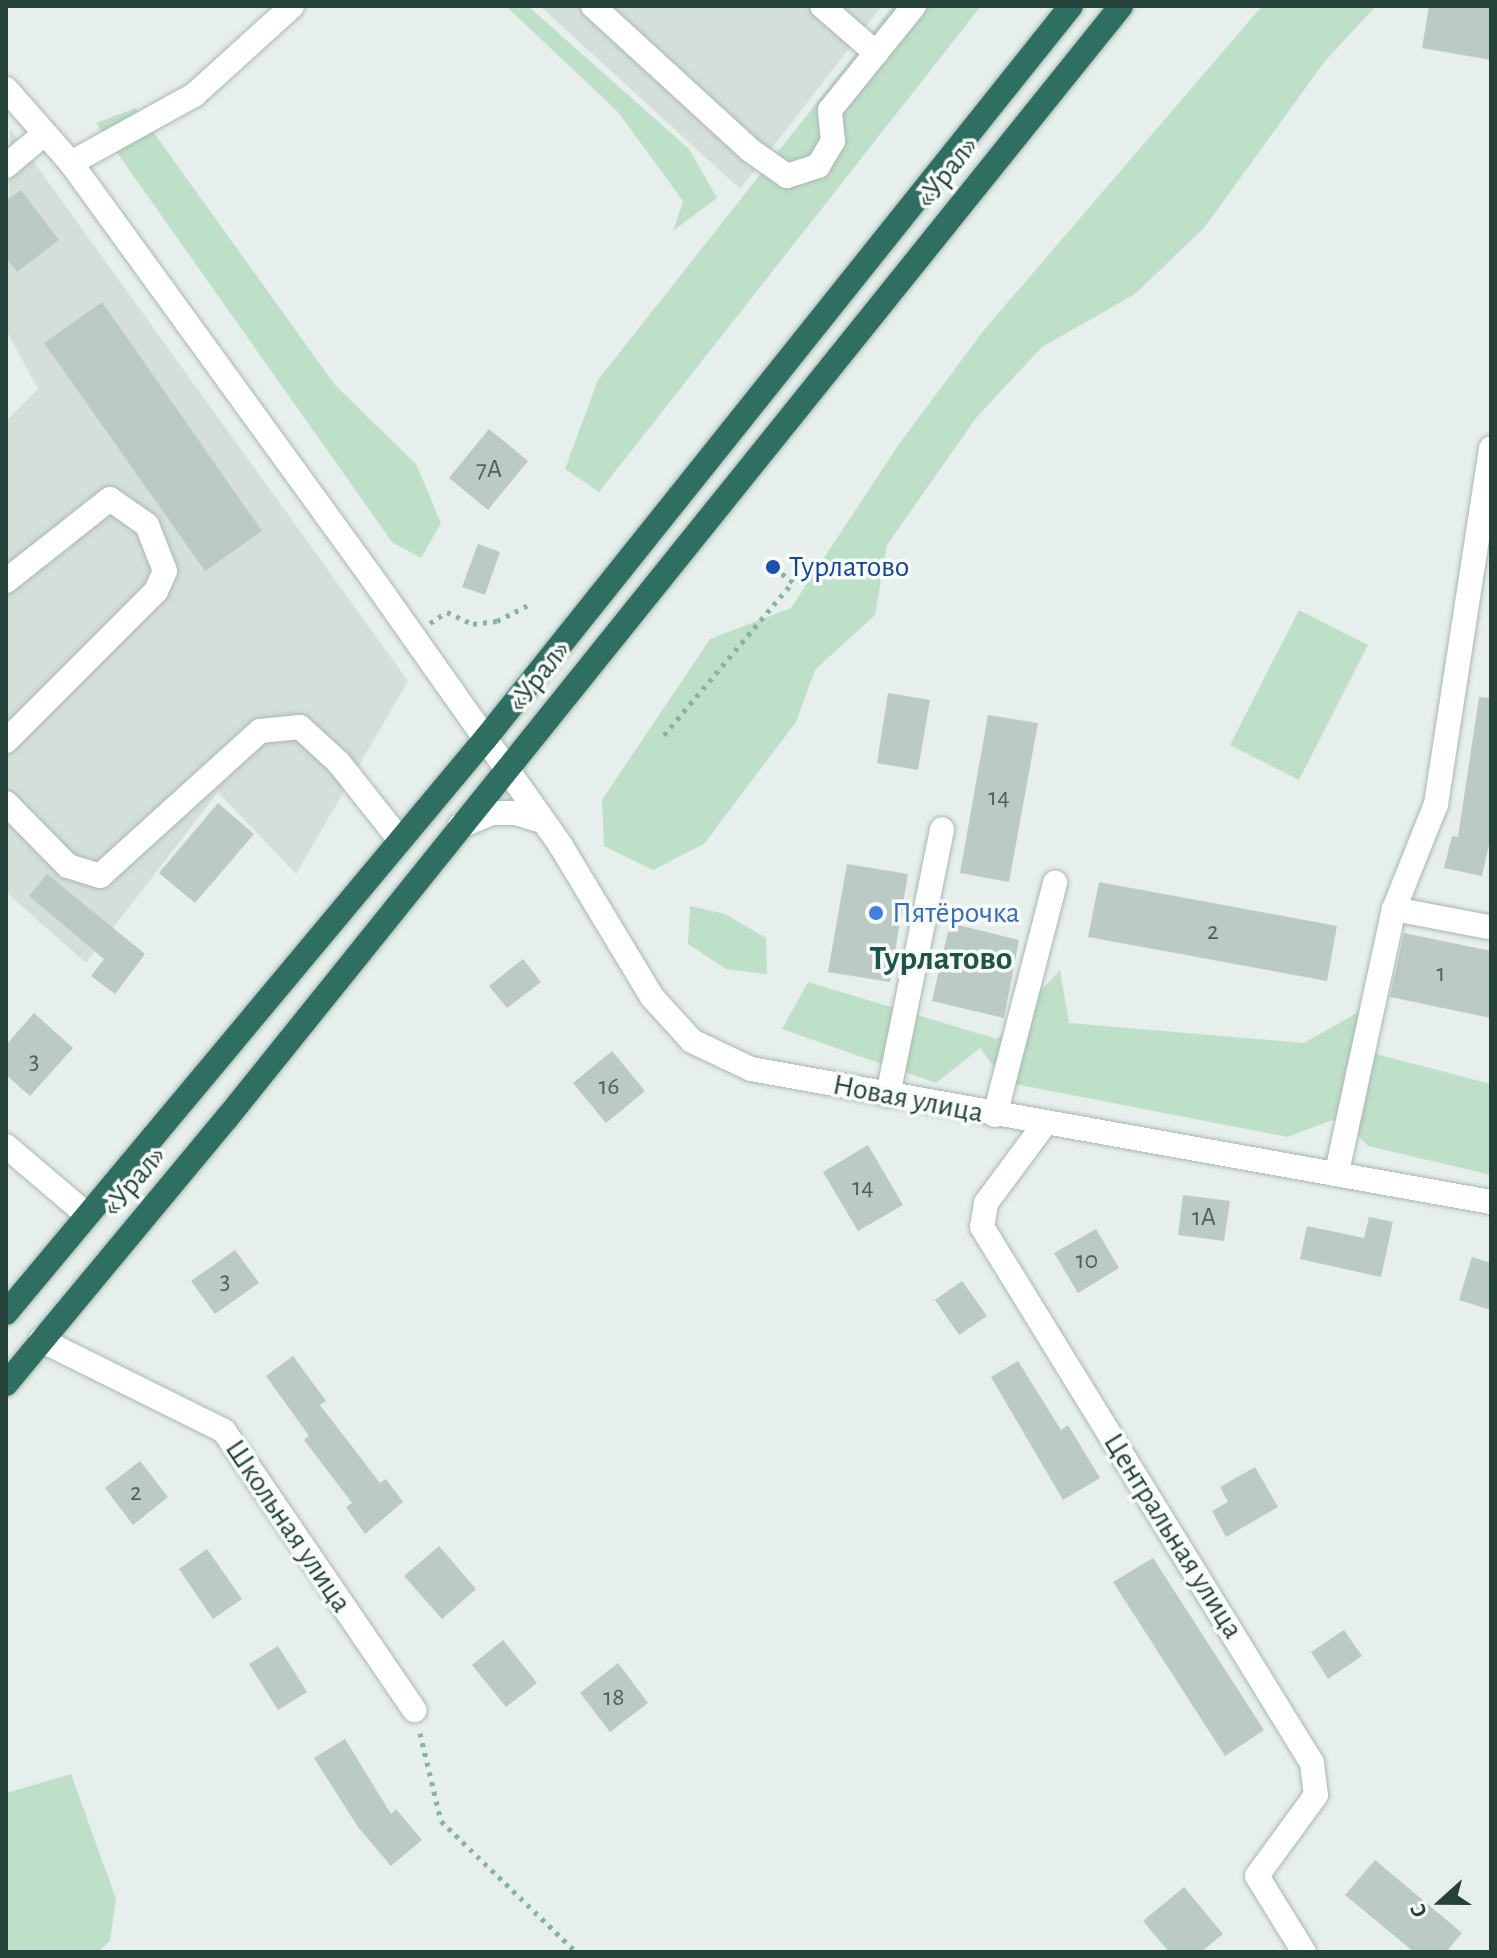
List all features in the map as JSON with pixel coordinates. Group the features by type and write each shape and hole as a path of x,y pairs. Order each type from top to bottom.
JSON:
{"highway":[{"name":"«Урал»","path":"6,1313 486,738 1071,6"},
{"name":"«Урал»","path":"6,1384 507,769 1121,6"}],"street":[{"path":"71,163 194,95 292,6"},
{"path":"593,6 750,150 787,176 818,166 833,141 830,110 914,6"},
{"path":"822,6 876,53"},
{"name":"Новая улица","path":"6,89 71,163 412,634 542,821 652,997 692,1041 751,1069 1491,1202"},
{"path":"6,166 44,134"},
{"path":"1337,1172 1394,909 1436,804 1491,448"},
{"path":"6,581 110,499 147,525 165,571 156,591 6,741"},
{"path":"6,803 68,866 100,876 260,731 300,727 339,763 400,840"},
{"path":"460,826 493,813 516,813 542,821"},
{"path":"888,1095 942,829"},
{"path":"995,1115 1055,883"},
{"path":"1394,909 1488,927"},
{"name":"Центральная улица","path":"1046,1122 986,1203 982,1227 1312,1763 1316,1795 1257,1876 1304,1952"},
{"path":"6,1146 87,1215"},
{"name":"Школьная улица","path":"41,1340 224,1431 414,1710"}],"path":[{"path":"664,735 793,582 773,567"},
{"path":"412,634 447,612 473,624 497,621 527,606"},
{"path":"414,1710 441,1821 576,1952"}],"shaded area":[{"path":"540,6 882,6 740,189"},
{"path":"10,129 408,681 296,874 218,792 86,963 6,892 6,421 38,389 6,330"}],"green space":[{"path":"506,6 528,6 689,149 717,198 673,231 683,201 618,112"},
{"path":"893,6 981,6 599,492 565,469 598,380"},
{"path":"1262,6 1376,6 1325,61 1204,228 1135,294 1042,347 976,418 887,545 875,615 815,670 796,722 704,844 653,870 604,846 602,800 710,639 791,608 899,444 984,330"},
{"path":"136,108 335,385 416,464 441,523 421,558 392,542 96,123"},
{"path":"1299,610 1368,645 1299,780 1230,745"},
{"path":"690,906 725,914 766,938 767,974 726,969 688,944"},
{"path":"1060,970 1069,1023 1304,1043 1369,1006 1380,1029 1364,1051 1491,1084 1491,1175 1368,1146 1340,1117 1288,1137 1005,1082 980,1048 936,1083 782,1029 808,982 997,1039"},
{"path":"71,1774 116,1899 110,1941 98,1952 6,1952 6,1793"}],"building":[{"path":"1429,6 1491,6 1491,60 1422,48"},
{"path":"21,190 59,240 17,272 6,258 6,201"},
{"path":"102,302 262,531 205,571 44,343"},
{"path":"489,429 528,461 488,510 449,478"},
{"path":"478,544 500,552 485,595 462,587"},
{"path":"888,693 930,700 918,770 877,763"},
{"path":"1479,697 1491,698 1491,836 1482,876 1444,868 1452,836 1458,837"},
{"path":"988,715 1038,723 1009,882 960,873"},
{"path":"218,803 254,834 195,903 159,873"},
{"path":"847,864 908,874 890,982 828,972"},
{"path":"47,874 145,954 115,994 91,976 104,959 29,896"},
{"path":"1099,882 1337,926 1327,981 1088,937"},
{"path":"950,923 1019,940 1004,1018 932,1001"},
{"path":"1404,933 1491,951 1491,1018 1390,997"},
{"path":"523,959 541,982 507,1008 489,986"},
{"path":"34,1013 73,1048 30,1096 6,1075 6,1045"},
{"path":"612,1051 645,1091 606,1123 573,1083"},
{"path":"868,1145 903,1205 858,1231 823,1172"},
{"path":"1183,1195 1230,1201 1224,1241 1178,1235"},
{"path":"1369,1217 1393,1222 1381,1277 1300,1259 1307,1226 1364,1238"},
{"path":"1096,1229 1119,1268 1078,1293 1054,1253"},
{"path":"235,1250 259,1283 215,1314 191,1281"},
{"path":"1472,1257 1491,1263 1491,1310 1459,1300"},
{"path":"962,1281 987,1316 959,1335 935,1300"},
{"path":"293,1356 326,1401 320,1405 380,1483 386,1479 403,1502 365,1534 346,1507 352,1503 304,1440 309,1436 266,1376"},
{"path":"1018,1361 1061,1430 1068,1425 1100,1478 1063,1500 991,1377"},
{"path":"140,1461 168,1497 133,1525 105,1488"},
{"path":"1255,1467 1278,1507 1226,1537 1212,1511 1228,1502 1220,1487"},
{"path":"439,1546 476,1589 442,1619 404,1576"},
{"path":"207,1549 242,1599 213,1619 179,1569"},
{"path":"1153,1558 1264,1730 1225,1756 1113,1582"},
{"path":"1344,1630 1362,1656 1328,1679 1311,1652"},
{"path":"503,1640 537,1683 506,1707 472,1665"},
{"path":"278,1646 307,1692 278,1710 249,1664"},
{"path":"618,1663 648,1703 610,1732 580,1693"},
{"path":"345,1739 391,1814 396,1809 422,1840 391,1866 358,1827 314,1758"},
{"path":"1375,1860 1462,1933 1446,1952 1414,1952 1345,1895"},
{"path":"1184,1887 1223,1934 1201,1952 1169,1952 1143,1921"}],"place":[{"name":"Турлатово","path":"773,567"},
{"name":"Пятёрочка","path":"876,913"}],"district":[{"name":"Турлатово","path":"941,960"}]}
